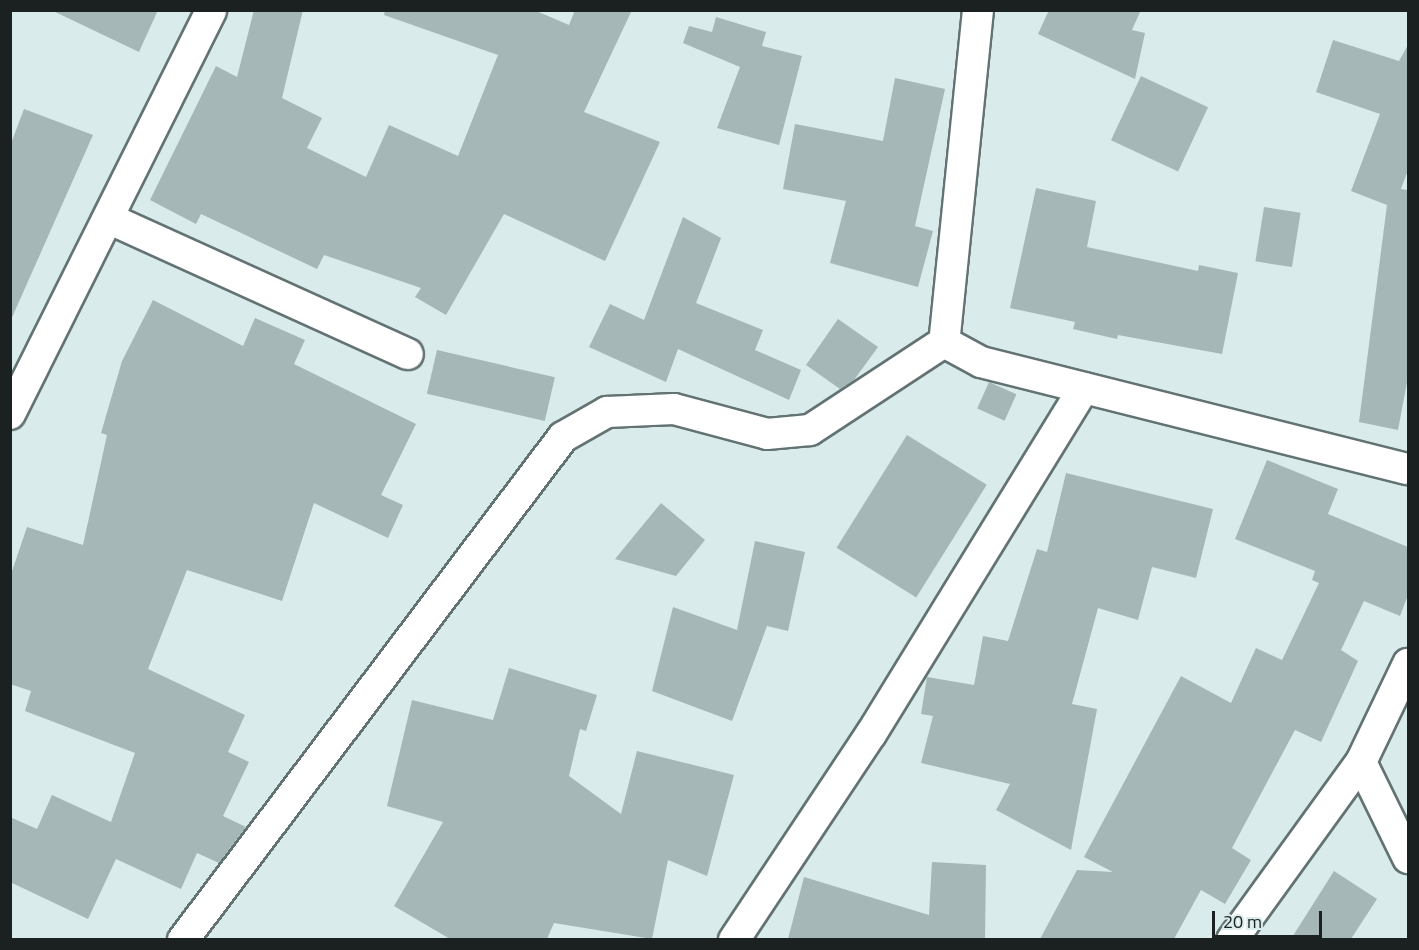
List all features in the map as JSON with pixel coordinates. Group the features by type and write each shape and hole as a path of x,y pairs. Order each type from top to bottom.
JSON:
{"street":[{"path":"10,414 110,219 211,10"},
{"path":"944,342 978,10"},
{"path":"110,219 408,354"},
{"path":"944,342 981,362 1408,469"},
{"path":"183,939 563,437 607,412 674,409 767,434 810,430 944,342"},
{"path":"734,939 871,734 1084,388"},
{"path":"1232,939 1361,762 1408,664"},
{"path":"1361,762 1408,858"}],"building":[{"path":"51,10 158,10 139,52"},
{"path":"254,10 303,10 282,98 322,118 307,148 366,177 389,125 458,156 498,55 384,15 385,10 534,10 569,25 575,10 632,10 584,112 660,142 605,261 504,214 446,315 415,297 421,288 324,255 317,269 201,214 196,224 150,200 216,66 237,77"},
{"path":"1049,10 1141,10 1132,30 1145,33 1135,79 1038,34"},
{"path":"716,17 766,32 762,46 802,56 779,145 717,128 740,67 683,43 689,26 712,32"},
{"path":"1333,40 1399,61 1408,45 1408,170 1401,189 1408,190 1408,377 1398,430 1359,422 1387,205 1351,191 1380,114 1316,92"},
{"path":"1141,76 1208,107 1178,172 1111,140"},
{"path":"895,78 945,89 915,226 933,231 918,287 830,263 846,201 783,189 795,124 883,141"},
{"path":"24,109 93,135 10,322 10,146"},
{"path":"1036,188 1096,201 1087,247 1198,271 1199,265 1238,273 1222,354 1118,335 1117,339 1073,329 1075,322 1010,308"},
{"path":"1264,207 1301,213 1292,267 1255,261"},
{"path":"683,217 721,238 696,303 763,330 755,350 801,370 789,400 678,349 666,382 589,347 610,304 644,320"},
{"path":"153,300 243,346 255,318 305,340 294,364 416,424 381,495 403,505 388,538 314,503 282,601 187,570 148,669 245,715 228,752 249,762 223,816 246,827 219,863 197,853 181,889 116,859 88,919 10,882 10,817 37,829 52,795 111,822 135,753 25,711 31,691 10,684 10,577 27,527 83,545 107,435 101,433 122,361"},
{"path":"838,319 878,347 854,380 840,389 806,365"},
{"path":"437,350 555,377 545,421 427,394"},
{"path":"989,382 1016,394 1005,421 977,408"},
{"path":"907,435 987,485 916,598 837,548"},
{"path":"1267,460 1338,489 1328,514 1408,547 1408,595 1400,616 1364,601 1341,650 1358,661 1321,742 1295,730 1232,848 1251,860 1225,904 1201,890 1174,939 1040,939 1077,870 1113,872 1084,857 1181,676 1231,703 1256,648 1282,660 1319,583 1312,580 1315,571 1235,539"},
{"path":"1066,473 1213,509 1196,578 1152,567 1138,620 1098,608 1072,704 1097,709 1071,850 996,810 1010,784 921,763 933,716 921,714 927,677 974,685 983,636 1008,641 1037,549 1047,552"},
{"path":"661,503 705,540 676,576 615,559"},
{"path":"755,541 805,552 788,631 767,626 732,721 652,691 673,607 737,630"},
{"path":"509,668 597,695 586,731 580,729 569,776 621,814 637,751 734,775 707,876 668,860 652,939 554,923 547,939 450,939 394,906 443,822 387,806 412,700 493,720"},
{"path":"932,862 986,865 985,939 788,939 804,877 929,915"},
{"path":"1334,871 1377,899 1351,939 1291,939"}]}
